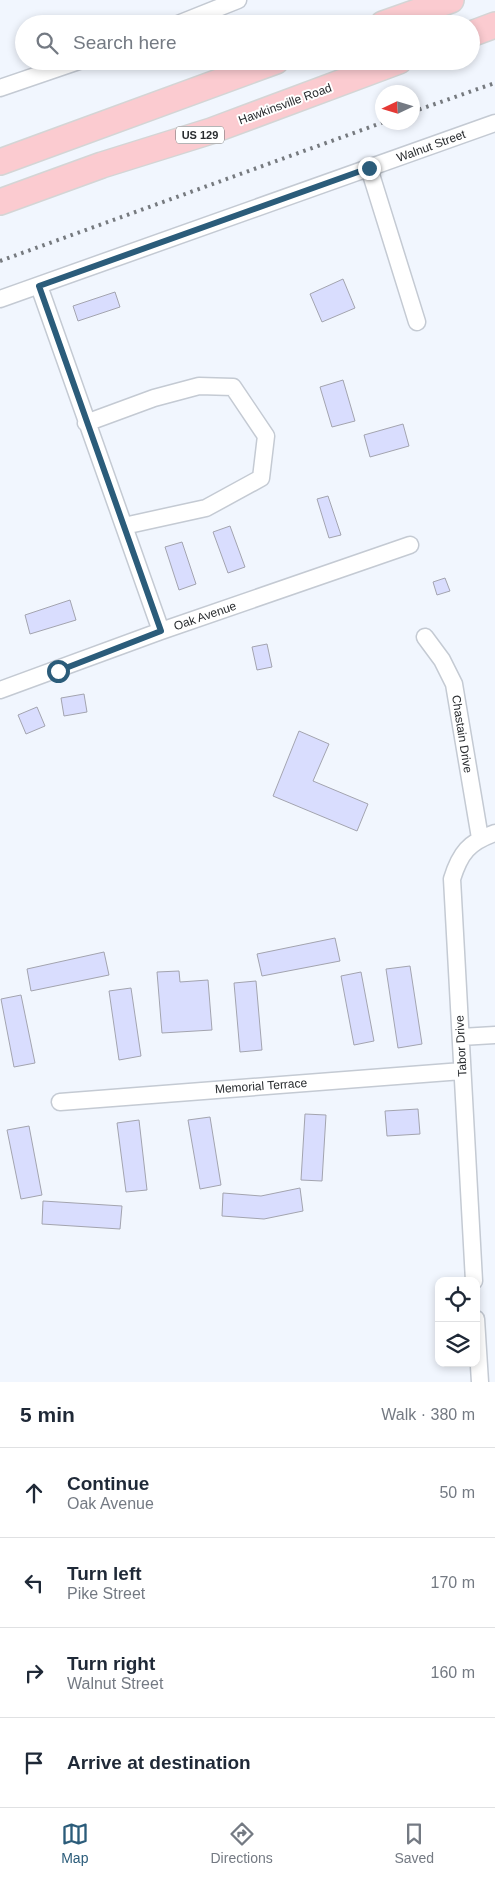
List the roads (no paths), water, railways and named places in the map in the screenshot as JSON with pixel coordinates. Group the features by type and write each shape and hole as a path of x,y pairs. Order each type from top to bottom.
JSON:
{"main road":[{"path":"408,15 451,0"},
{"path":"480,31 495,25"},
{"path":"0,162 251,70"},
{"name":"Hawkinsville Road","path":"0,202 102,165 211,131 375,70"}],"street":[{"path":"200,15 238,0"},
{"path":"0,88 53,70"},
{"name":"Walnut Street","path":"0,299 495,123"},
{"path":"369,168 416,322"},
{"path":"39,286 161,631"},
{"path":"86,423 154,398 199,386 233,386 266,436 261,478 206,508 124,526"},
{"name":"Oak Avenue","path":"0,690 161,631 410,545"},
{"name":"Chastain Drive","path":"425,636 442,660 454,684 488,835"},
{"name":"Tabor Drive","path":"474,1277 452,880 458,858 488,835"},
{"path":"461,1037 495,1035"},
{"name":"Memorial Terrace","path":"60,1102 462,1070"},
{"path":"476,1322 480,1382"}],"railway":[{"path":"420,109 495,83"},
{"path":"0,261 375,125"}]}
